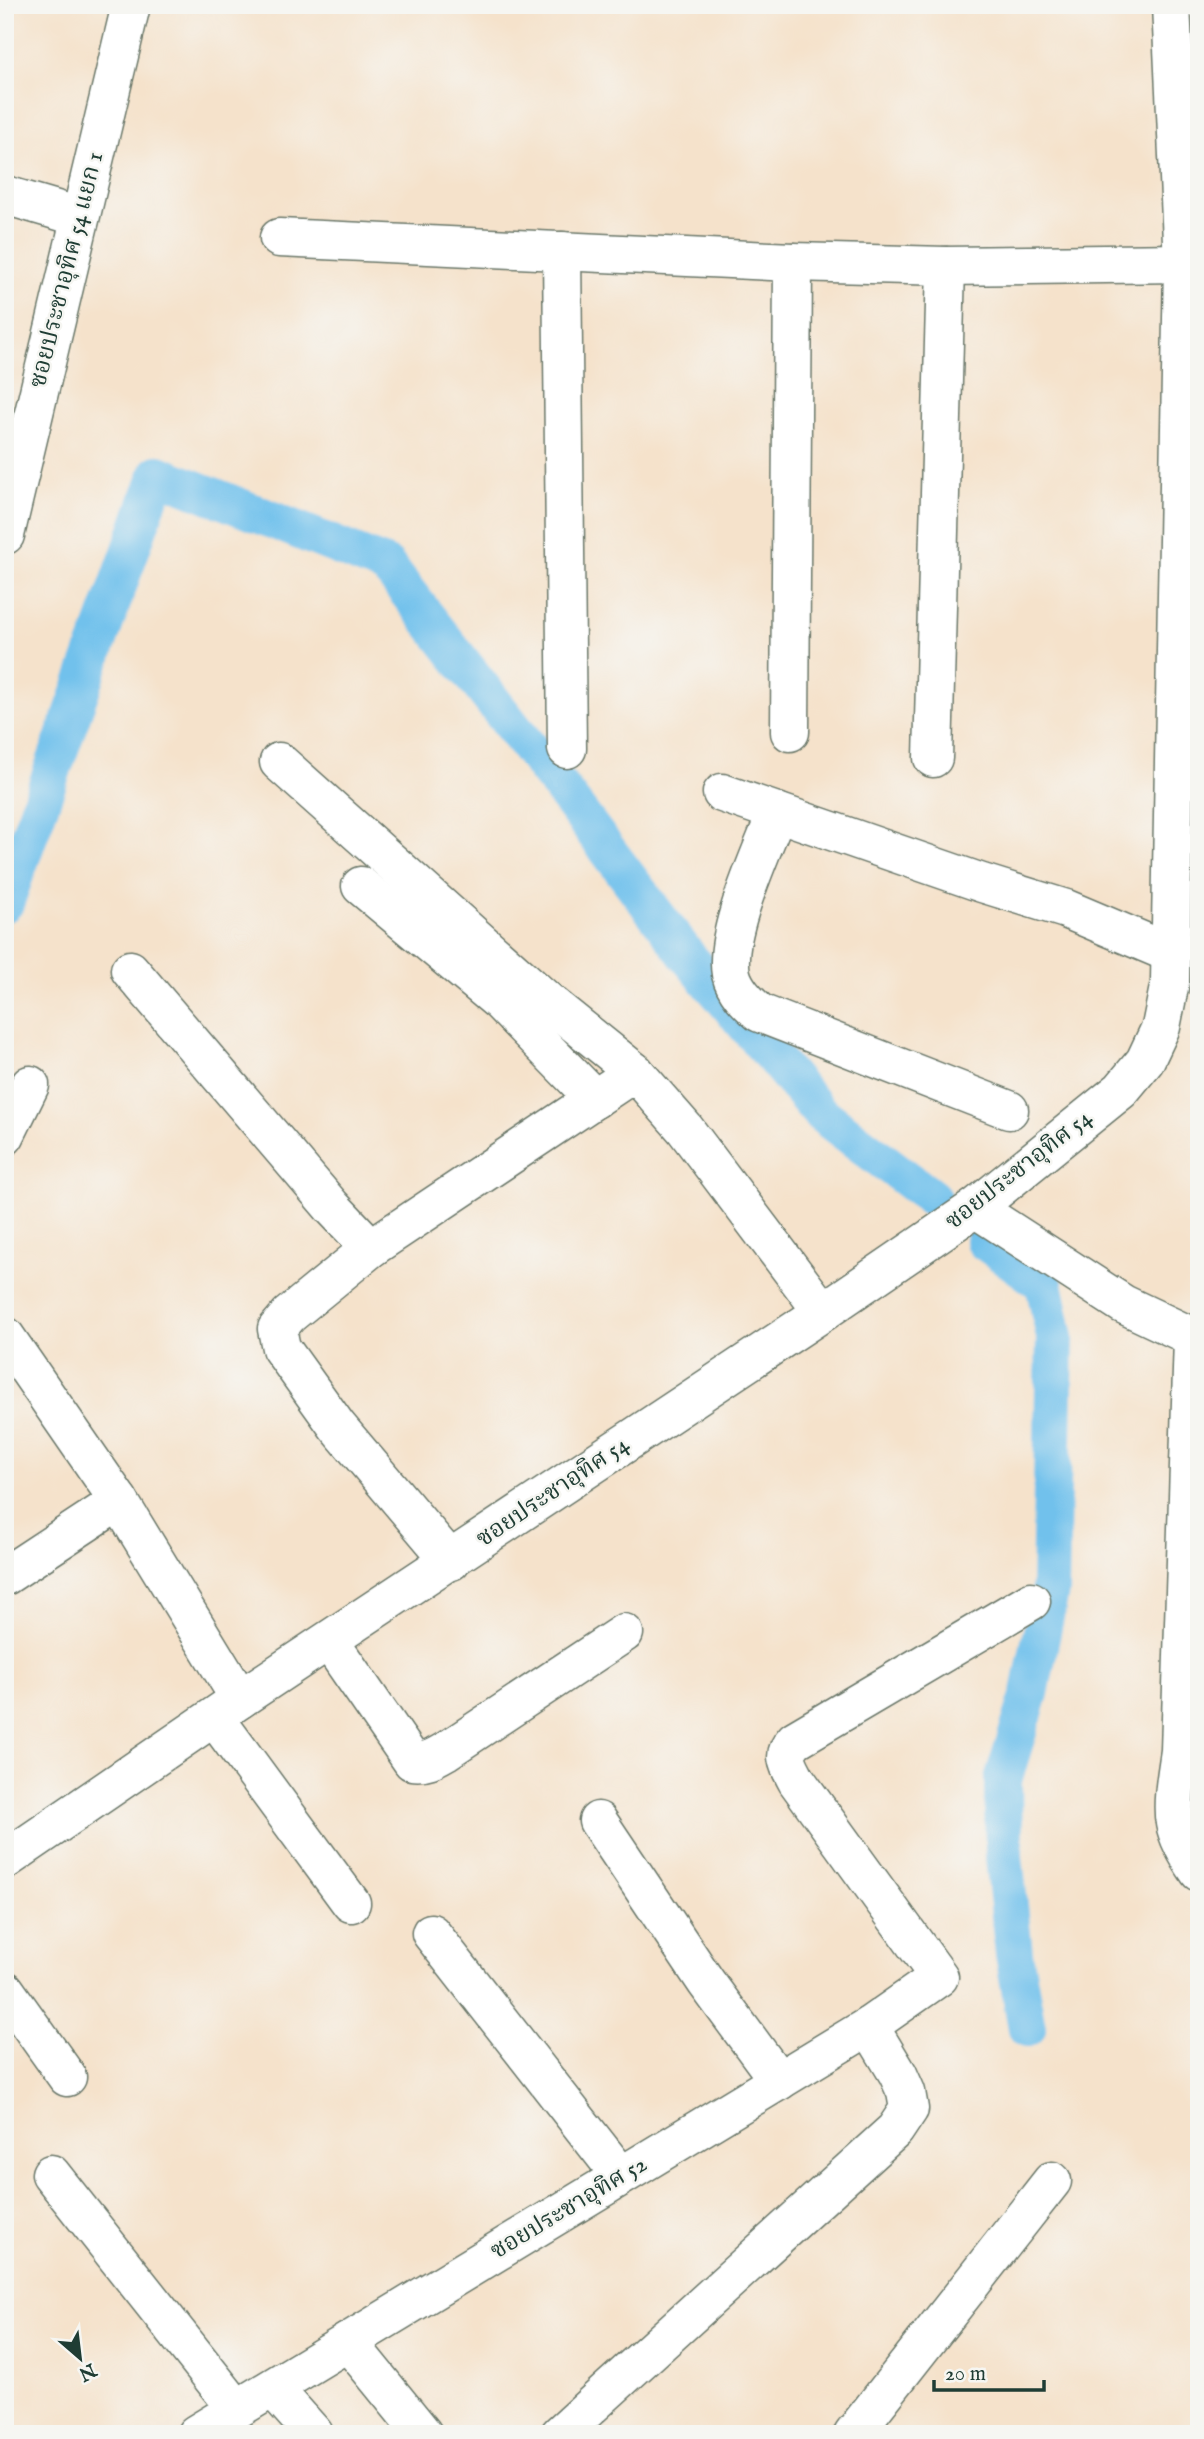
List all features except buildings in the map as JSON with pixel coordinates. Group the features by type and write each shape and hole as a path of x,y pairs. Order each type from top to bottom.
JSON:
{"street":[{"name":"ซอยประชาอุทิศ 54 แยก 1","path":"5,535 19,415 80,216 131,5"},
{"name":"ซอยประชาอุทิศ 54","path":"5,1860 975,1208 1121,1090 1146,1061 1161,1027 1170,982 1183,262 1171,5"},
{"path":"5,195 80,216"},
{"path":"279,239 793,262 946,266 1183,262"},
{"path":"562,251 567,749"},
{"path":"790,732 793,262"},
{"path":"933,758 946,266"},
{"path":"279,762 547,1001 635,1072 685,1129 823,1312"},
{"path":"722,793 982,883 1066,909 1170,953"},
{"path":"777,812 740,909 731,950 731,973 747,1002 760,1013 1009,1110"},
{"path":"361,886 500,1002 595,1099"},
{"path":"130,970 332,1207 371,1248"},
{"path":"451,1561 337,1426 281,1348 277,1329 289,1315 371,1248 635,1072"},
{"path":"5,1136 30,1085"},
{"path":"975,1208 1124,1304 1196,1339 1175,1823 1191,1861 1199,1872"},
{"path":"5,1336 119,1501 228,1709 351,1903"},
{"path":"5,1576 119,1501"},
{"name":"ซอยประชาอุทิศ 52","path":"196,2434 869,2026 939,1977 797,1781 785,1754 795,1740 1031,1601"},
{"path":"330,1642 412,1761 421,1762 429,1761 446,1751 624,1633"},
{"path":"598,1821 706,1982 779,2081"},
{"path":"430,1933 621,2176"},
{"path":"5,1990 67,2077"},
{"path":"560,2434 895,2130 909,2109 906,2092 869,2026"},
{"path":"51,2174 237,2409"},
{"path":"853,2434 1052,2182"},
{"path":"348,2342 423,2434"},
{"path":"273,2388 314,2434"}],"waterway":[{"path":"5,903 158,474 387,566 689,958 820,1113 932,1198"},
{"path":"984,1241 1044,1284 1055,1337 1050,1591 1030,1693 1003,1780 1004,1857 1014,1954 1027,2028"}]}
